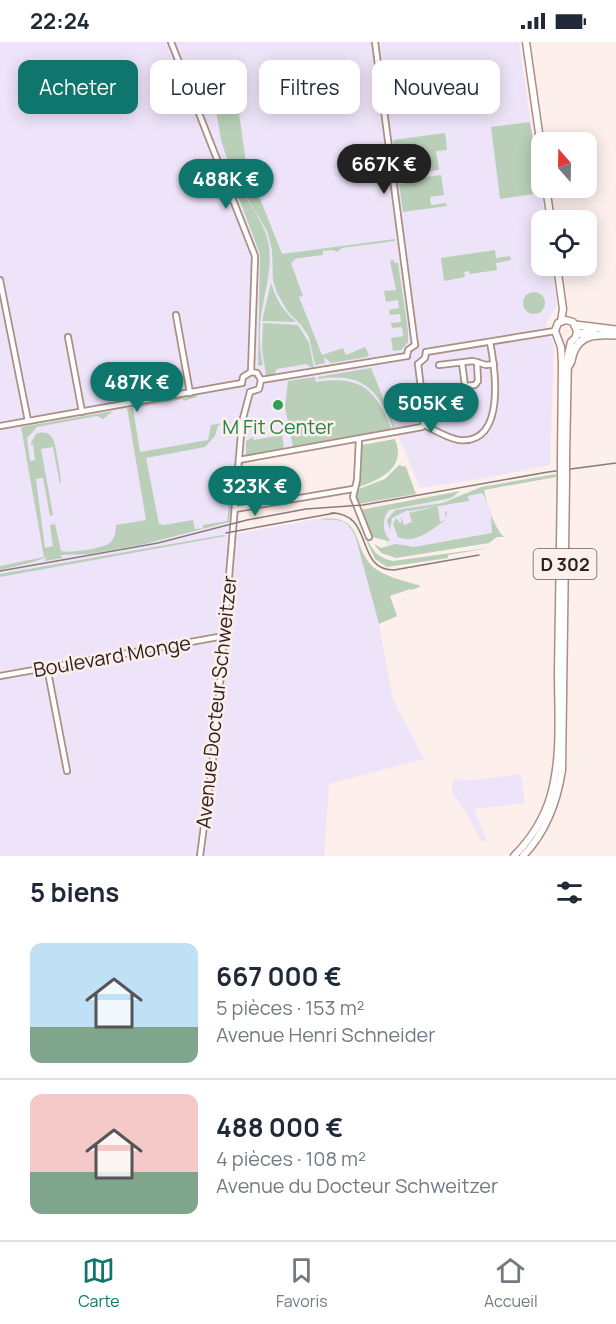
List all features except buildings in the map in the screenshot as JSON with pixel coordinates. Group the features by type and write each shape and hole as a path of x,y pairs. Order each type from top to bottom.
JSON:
{"highway":[{"path":"573,323 615,334"},
{"path":"577,334 600,332 615,334"},
{"path":"568,366 576,346 583,340 599,334 615,334"}],"main road":[{"path":"526,42 539,132"},
{"path":"558,276 563,309 561,321 556,326 555,332 559,340 571,342 577,334 573,323 563,309"},
{"path":"561,321 573,323"},
{"name":"D 302","path":"523,856 537,839 548,819 556,799 562,770 564,459 562,362 559,340"},
{"name":"D 302","path":"564,459 571,342"},
{"name":"D 302","path":"514,856 527,842 542,818 555,776 564,480"}],"street":[{"path":"171,42 255,256 251,372"},
{"path":"261,380 423,361 375,42"},
{"path":"0,280 28,421"},
{"path":"176,315 190,393"},
{"path":"424,425 425,417 408,350 490,342 555,332"},
{"path":"68,337 82,411"},
{"path":"239,460 359,440 416,429 424,425 460,440 474,437 482,432 492,417 495,405 496,389 490,342"},
{"path":"439,365 473,361 486,365 494,364"},
{"path":"462,363 465,386 475,385 478,381 477,362"},
{"path":"251,372 257,373 261,380 259,389 250,392 242,383 243,377 251,372"},
{"path":"0,426 242,383"},
{"name":"Avenue Docteur Schweitzer","path":"200,856 213,763 242,422 250,392"},
{"path":"359,440 357,480 353,489 353,497 369,537"},
{"path":"235,510 353,489"},
{"name":"Boulevard Monge","path":"0,676 224,636"},
{"path":"47,667 67,771"}],"shaded area":[{"path":"0,42 519,42 532,132 531,198 542,198 544,210 531,210 531,276 553,276 557,305 546,323 554,346 550,465 420,488 397,432 244,460 237,534 317,519 340,520 350,526 355,535 377,613 393,700 424,759 329,784 324,856 0,856"},
{"path":"484,490 487,504 501,534 389,554 375,510"},
{"path":"521,774 525,803 474,809 487,842 481,841 465,810 453,794 452,784 455,780 465,781"}],"green space":[{"path":"217,114 239,114 246,163 282,254 395,239 395,241 342,248 337,252 323,251 323,255 285,260 296,259 291,263 303,296 299,297 322,355 343,348 346,355 365,347 369,355 367,357 331,363 324,357 325,363 315,365 309,337 288,312 277,293 273,280 272,250 267,231 231,171 221,140"},
{"path":"530,122 531,194 500,199 491,127"},
{"path":"445,133 447,150 436,151 439,170 398,176 393,140"},
{"path":"226,164 255,211 268,241 269,267 260,330 263,365 258,366 260,254"},
{"path":"441,175 444,195 430,197 431,205 446,203 447,206 403,212 399,184 403,184 403,180"},
{"path":"495,250 496,258 510,256 511,260 496,263 497,270 470,274 469,271 464,272 465,277 444,281 441,258"},
{"path":"390,261 398,263 408,342 401,350 393,351 391,338 403,336 402,327 392,328 391,323 401,322 400,314 390,315 389,310 399,308 398,300 386,302 384,291 396,290"},
{"path":"271,283 280,304 296,322 262,321"},
{"path":"534,292 542,295 545,303 542,311 534,314 526,311 523,303 526,295"},
{"path":"263,323 298,325 309,343 314,369 306,364 277,369 274,375 266,375 262,349"},
{"path":"371,368 396,430 382,404 367,387 347,378 318,379 318,377"},
{"path":"315,377 316,382 345,381 365,388 380,405 392,430 293,447 285,407 288,381"},
{"path":"197,395 197,397 184,401 183,399 133,408 140,452 208,440 211,425 237,421 218,425 215,436 205,447 146,458 159,524 193,520 195,529 198,529 197,526 199,529 203,528 203,525 227,521 229,488 232,490 229,522 145,544 89,554 60,555 63,558 44,561 47,557 0,570 0,566 44,557 21,427 113,411 103,419 97,416 37,427 27,438 30,461 35,460 33,444 30,445 36,434 47,433 51,436 60,471 60,485 53,447 41,449 53,515 50,516 43,478 36,479 45,548 53,546 50,525 55,524 61,551 86,550 110,543 115,534 116,525 146,520 127,408"},
{"path":"282,435 284,449 246,455 246,441 253,437 254,440"},
{"path":"395,439 398,449 394,465 374,481 357,488 361,479 362,445"},
{"path":"399,465 406,467 416,494 358,504 356,490 385,479"},
{"path":"556,474 556,477 484,490 491,515 504,537 497,537 489,543 396,558 381,553 374,544 381,548 396,544 414,547 492,533 491,516 484,495 481,493 468,496 469,501 408,510 392,518 390,530 387,520 395,510 443,503 481,487"},
{"path":"460,491 451,498 389,510 384,522 384,530 390,540 388,541 372,537 360,510"},
{"path":"438,507 440,522 446,519 417,537 404,539 398,537 393,524 396,518 401,524 401,517 404,525 412,522 409,513"},
{"path":"320,519 344,521 354,532 365,556 375,569 394,578 419,585 420,587 390,596 397,616 379,624 355,535 344,522"},
{"path":"226,536 0,577 0,574"},
{"path":"368,541 378,554 393,561 495,547 448,555 448,558 387,567 375,559"}],"tram line":[{"path":"0,571 158,543 247,520 306,509 363,505 548,472 616,463"},
{"path":"331,513 345,515 354,522 373,561 382,568 394,570 479,555"},
{"path":"226,533 335,513"}],"place":[{"name":"M Fit Center","path":"278,405"}]}
